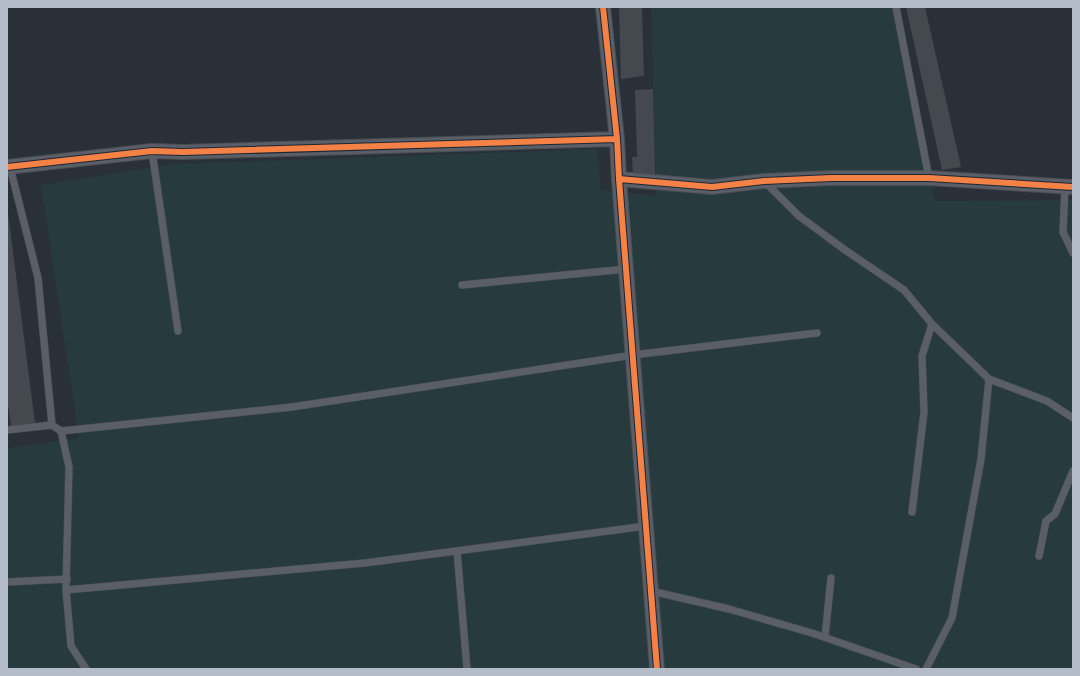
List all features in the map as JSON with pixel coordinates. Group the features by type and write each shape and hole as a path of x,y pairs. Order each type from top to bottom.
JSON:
{"street":[{"path":"603,7 617,139 657,669"},
{"path":"8,167 152,151 190,152 617,139"},
{"path":"619,179 712,187 764,181 831,178 929,178 1069,187"}],"lane":[{"path":"896,7 929,178"},
{"path":"152,151 178,331"},
{"path":"8,167 38,278 52,425"},
{"path":"764,181 799,216 845,250 904,290 932,324 989,379 1047,401 1073,418"},
{"path":"1069,187 1063,232 1073,253"},
{"path":"462,285 626,269"},
{"path":"912,512 924,412 922,356 932,324"},
{"path":"7,430 52,425 61,431 292,407 633,355 817,333"},
{"path":"926,669 952,618 981,459 989,379"},
{"path":"61,431 69,467 66,590 71,646 86,669"},
{"path":"1039,556 1046,521 1055,514 1073,471"},
{"path":"66,590 365,563 646,526"},
{"path":"457,551 467,669"},
{"path":"825,637 830,578"},
{"path":"7,582 67,579"},
{"path":"651,591 729,610 825,637 916,669"}],"green space":[{"path":"651,7 896,7 935,201 1073,200 1073,669 7,669 7,448 79,438 41,185 173,164 597,149 601,190 656,196"}],"building":[{"path":"619,7 642,7 644,76 621,79"},
{"path":"906,7 925,7 961,167 942,170"},
{"path":"653,89 655,174 633,174 632,157 637,157 635,90"},
{"path":"7,213 35,423 11,426 7,397"}],"cycle path":[{"path":"603,7 617,139 657,669"},
{"path":"7,167 152,151 183,152 617,139"},
{"path":"619,179 712,187 764,181 831,178 929,178 1073,187"}]}
